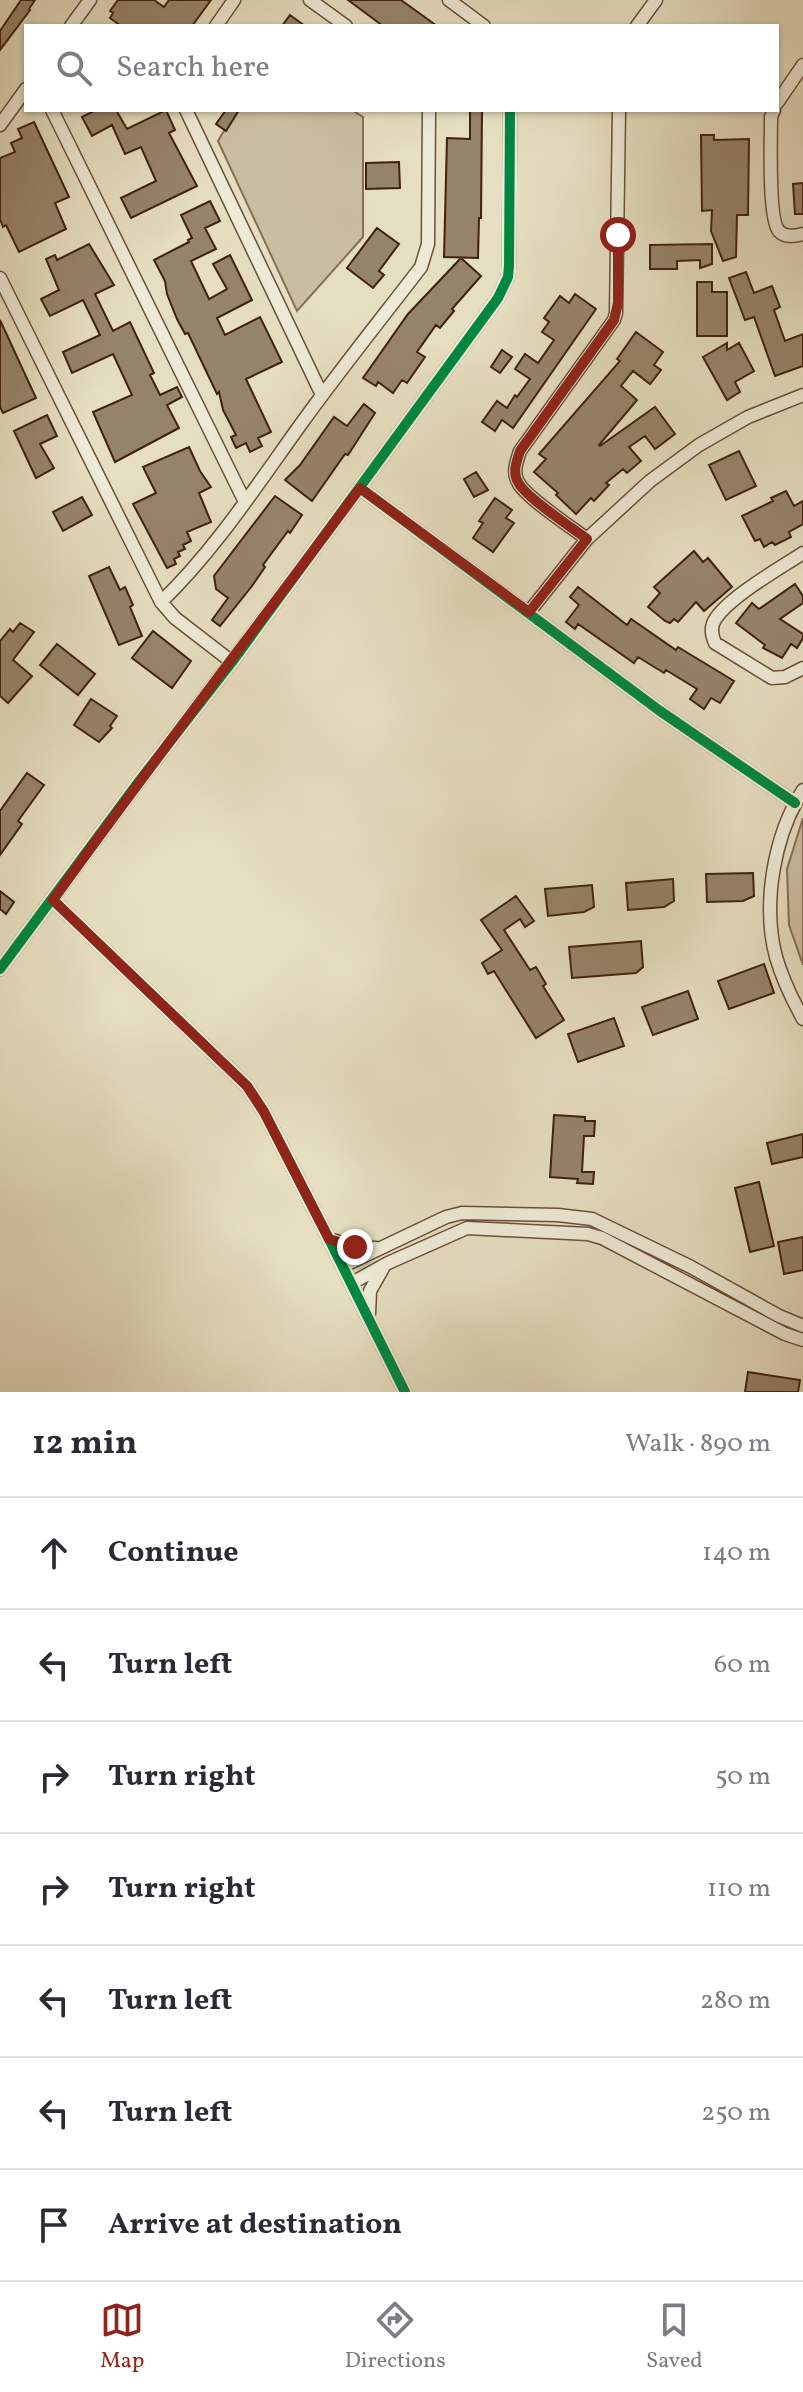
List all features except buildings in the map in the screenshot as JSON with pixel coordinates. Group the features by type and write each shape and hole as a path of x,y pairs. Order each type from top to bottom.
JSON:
{"street":[{"path":"72,24 90,0"},
{"path":"217,24 234,0"},
{"path":"310,0 343,24"},
{"path":"638,24 656,0"},
{"path":"451,1 481,24"},
{"path":"779,100 803,65"},
{"path":"0,125 24,92"},
{"path":"53,112 245,502"},
{"path":"187,112 322,395"},
{"path":"161,602 180,584 245,502 424,261 428,244 429,112"},
{"path":"0,969 232,662 504,287 509,266 510,112"},
{"path":"587,539 524,489 518,482 515,467 520,451 614,320 619,112"},
{"path":"773,112 773,218 781,233 788,236 803,234"},
{"path":"0,278 161,602 175,618 232,662"},
{"path":"529,612 587,539 650,481 699,445 748,417 803,395"},
{"path":"360,488 660,711 795,803"},
{"path":"803,553 745,593 717,617 712,630 715,643 772,678 785,677 803,668"},
{"path":"803,790 781,838 772,874 772,926 776,955 790,995 803,1019"},
{"path":"53,900 247,1086 264,1112 405,1392"},
{"path":"343,1266 446,1217 462,1213 558,1215 592,1219 803,1326"},
{"path":"352,1283 388,1263 467,1228 588,1234 602,1238 785,1334 803,1340"},
{"path":"329,1239 361,1249 385,1247"},
{"path":"369,1318 370,1291 388,1263"}],"shaded area":[{"path":"235,112 355,112 363,117 363,237 297,311 218,141"},
{"path":"803,818 803,965 789,925 787,869"}],"cycle path":[{"path":"0,969 232,662 498,298 508,277 509,266 510,112"},
{"path":"360,488 660,711 795,803"},
{"path":"53,900 247,1086 264,1112 405,1392"}],"route":[{"path":"355,1247 329,1239 264,1112 235,1072 53,900 360,488 529,612 587,539 531,496 518,482 515,467 520,451 614,320 618,303 618,235"}]}
